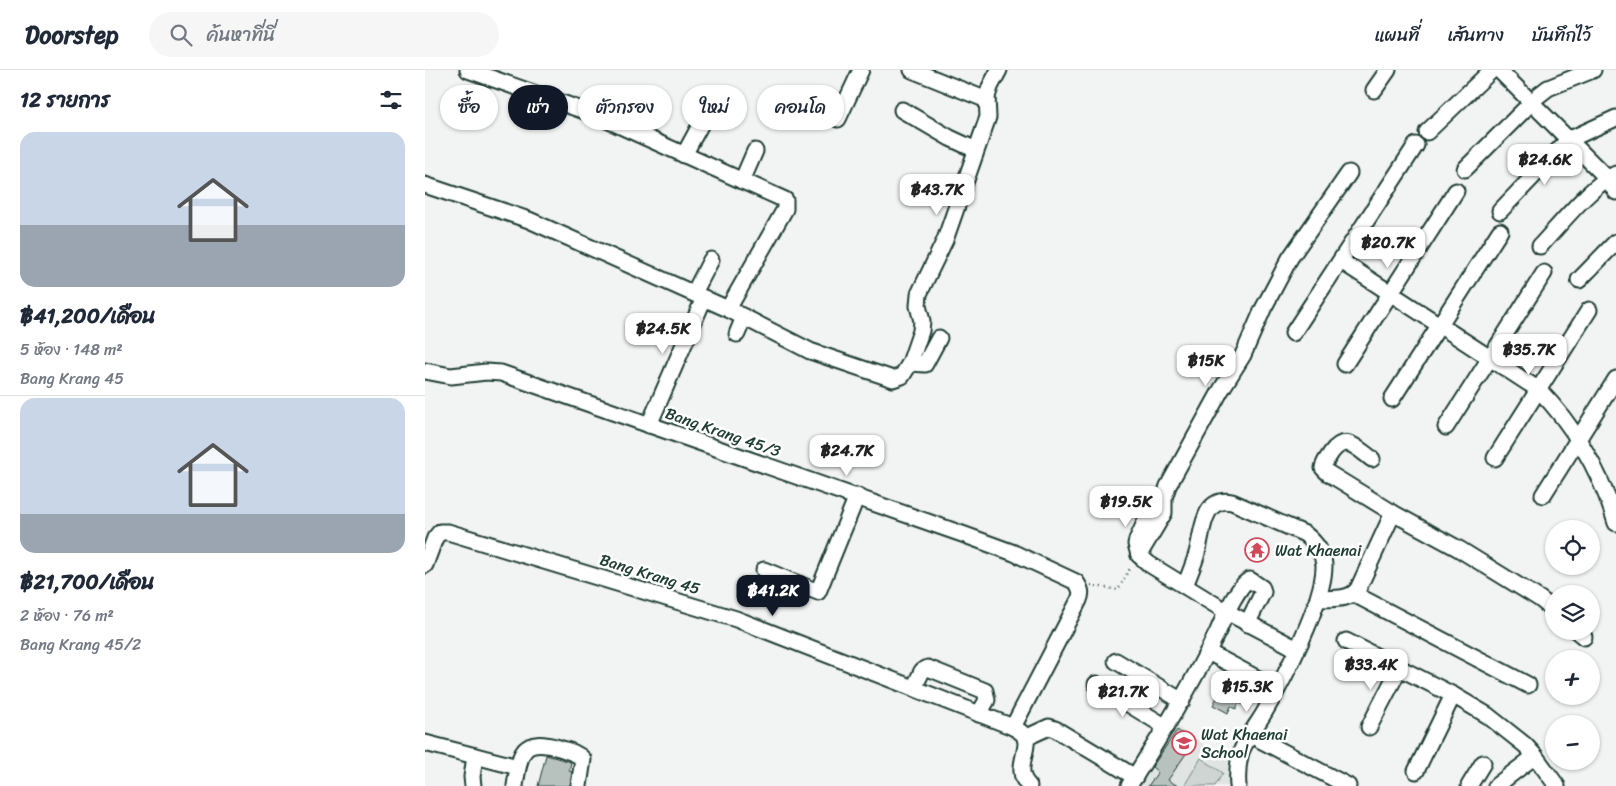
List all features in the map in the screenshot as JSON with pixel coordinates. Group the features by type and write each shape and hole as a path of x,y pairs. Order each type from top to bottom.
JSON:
{"street":[{"path":"468,70 596,115 785,200 785,209 728,309"},
{"path":"844,106 861,70"},
{"path":"912,70 987,100"},
{"path":"425,184 529,220 728,309 810,351 893,379 902,376 910,364 921,331 922,321 918,306 919,294 945,240 988,117 987,100 990,87 999,70"},
{"path":"1374,90 1388,70"},
{"path":"1427,132 1492,70"},
{"path":"1499,70 1568,140 1612,176 1616,192"},
{"path":"1465,169 1530,103 1548,88 1593,70"},
{"path":"902,110 950,138 976,150"},
{"path":"1500,211 1568,140 1616,118"},
{"path":"684,155 698,130"},
{"path":"1293,333 1416,145"},
{"path":"742,181 755,151"},
{"path":"1138,554 1164,513 1164,498 1168,486 1221,390 1243,355 1263,309 1290,258 1349,173"},
{"path":"1540,246 1593,190 1612,176"},
{"path":"1345,364 1456,191"},
{"path":"1392,399 1500,231"},
{"path":"1579,280 1616,242"},
{"path":"649,425 711,260"},
{"path":"1341,261 1539,390 1578,438 1610,503 1616,523"},
{"path":"1446,427 1489,357 1544,274"},
{"path":"1495,458 1589,310"},
{"path":"737,334 744,317"},
{"path":"910,364 925,364 939,338"},
{"name":"Bang Krang 45/3","path":"425,371 451,376 486,372 501,373 857,496 1014,553 1076,582"},
{"path":"1543,495 1616,380"},
{"path":"1373,458 1351,444 1345,443 1335,448 1323,468 1327,474 1393,513 1459,548 1545,603"},
{"path":"764,570 817,592 857,496"},
{"path":"1185,586 1197,554 1207,513 1217,502 1227,501 1305,534 1313,540 1322,554 1324,565 1323,578 1318,599 1297,649 1277,689 1242,750 1237,772 1238,786"},
{"path":"1154,503 1137,540 1138,554 1149,564 1247,624 1297,649"},
{"path":"1318,599 1349,597 1354,594 1393,513"},
{"name":"Bang Krang 45","path":"425,565 435,538 440,532 448,532 736,618 1013,727 1023,734 1025,738"},
{"path":"1021,782 1021,762 1026,743 1025,738 1049,727 1055,729 1132,781 1182,701 1243,584 1250,580 1262,588 1263,592 1247,624"},
{"path":"1013,727 1079,600 1081,594 1076,582"},
{"path":"1354,594 1527,685"},
{"path":"1346,641 1453,695 1487,716 1513,734 1535,756 1557,786"},
{"path":"1207,652 1277,689"},
{"path":"1116,661 1182,701"},
{"path":"914,688 922,671 928,668 985,691 987,700 979,714"},
{"path":"1369,726 1399,669"},
{"path":"1096,684 1166,727"},
{"path":"1416,771 1453,695"},
{"path":"1251,735 1348,786"},
{"path":"425,743 518,767"},
{"path":"515,786 523,752 531,745 542,743 577,753 583,759 580,786"},
{"path":"473,786 472,777 475,756"},
{"path":"1496,786 1535,756"},
{"path":"1469,786 1483,763"}],"path":[{"path":"1076,582 1118,590 1138,554"}],"shaded area":[{"name":"Wat Khaenai School","path":"1176,726 1228,760 1230,786 1137,786"},
{"path":"1201,758 1223,773 1215,786 1184,786"}],"building":[{"path":"1229,674 1243,682 1242,684 1246,686 1242,693 1248,697 1244,705 1239,703 1236,709 1231,706 1228,713 1213,705"},
{"path":"1177,730 1194,742 1168,780 1178,786 1148,786 1158,772 1152,767"},
{"path":"546,755 571,762 569,771 572,772 570,786 538,786"}],"place":[{"name":"Wat Khaenai","path":"1257,550"},
{"name":"Wat Khaenai School","path":"1184,743"}]}
